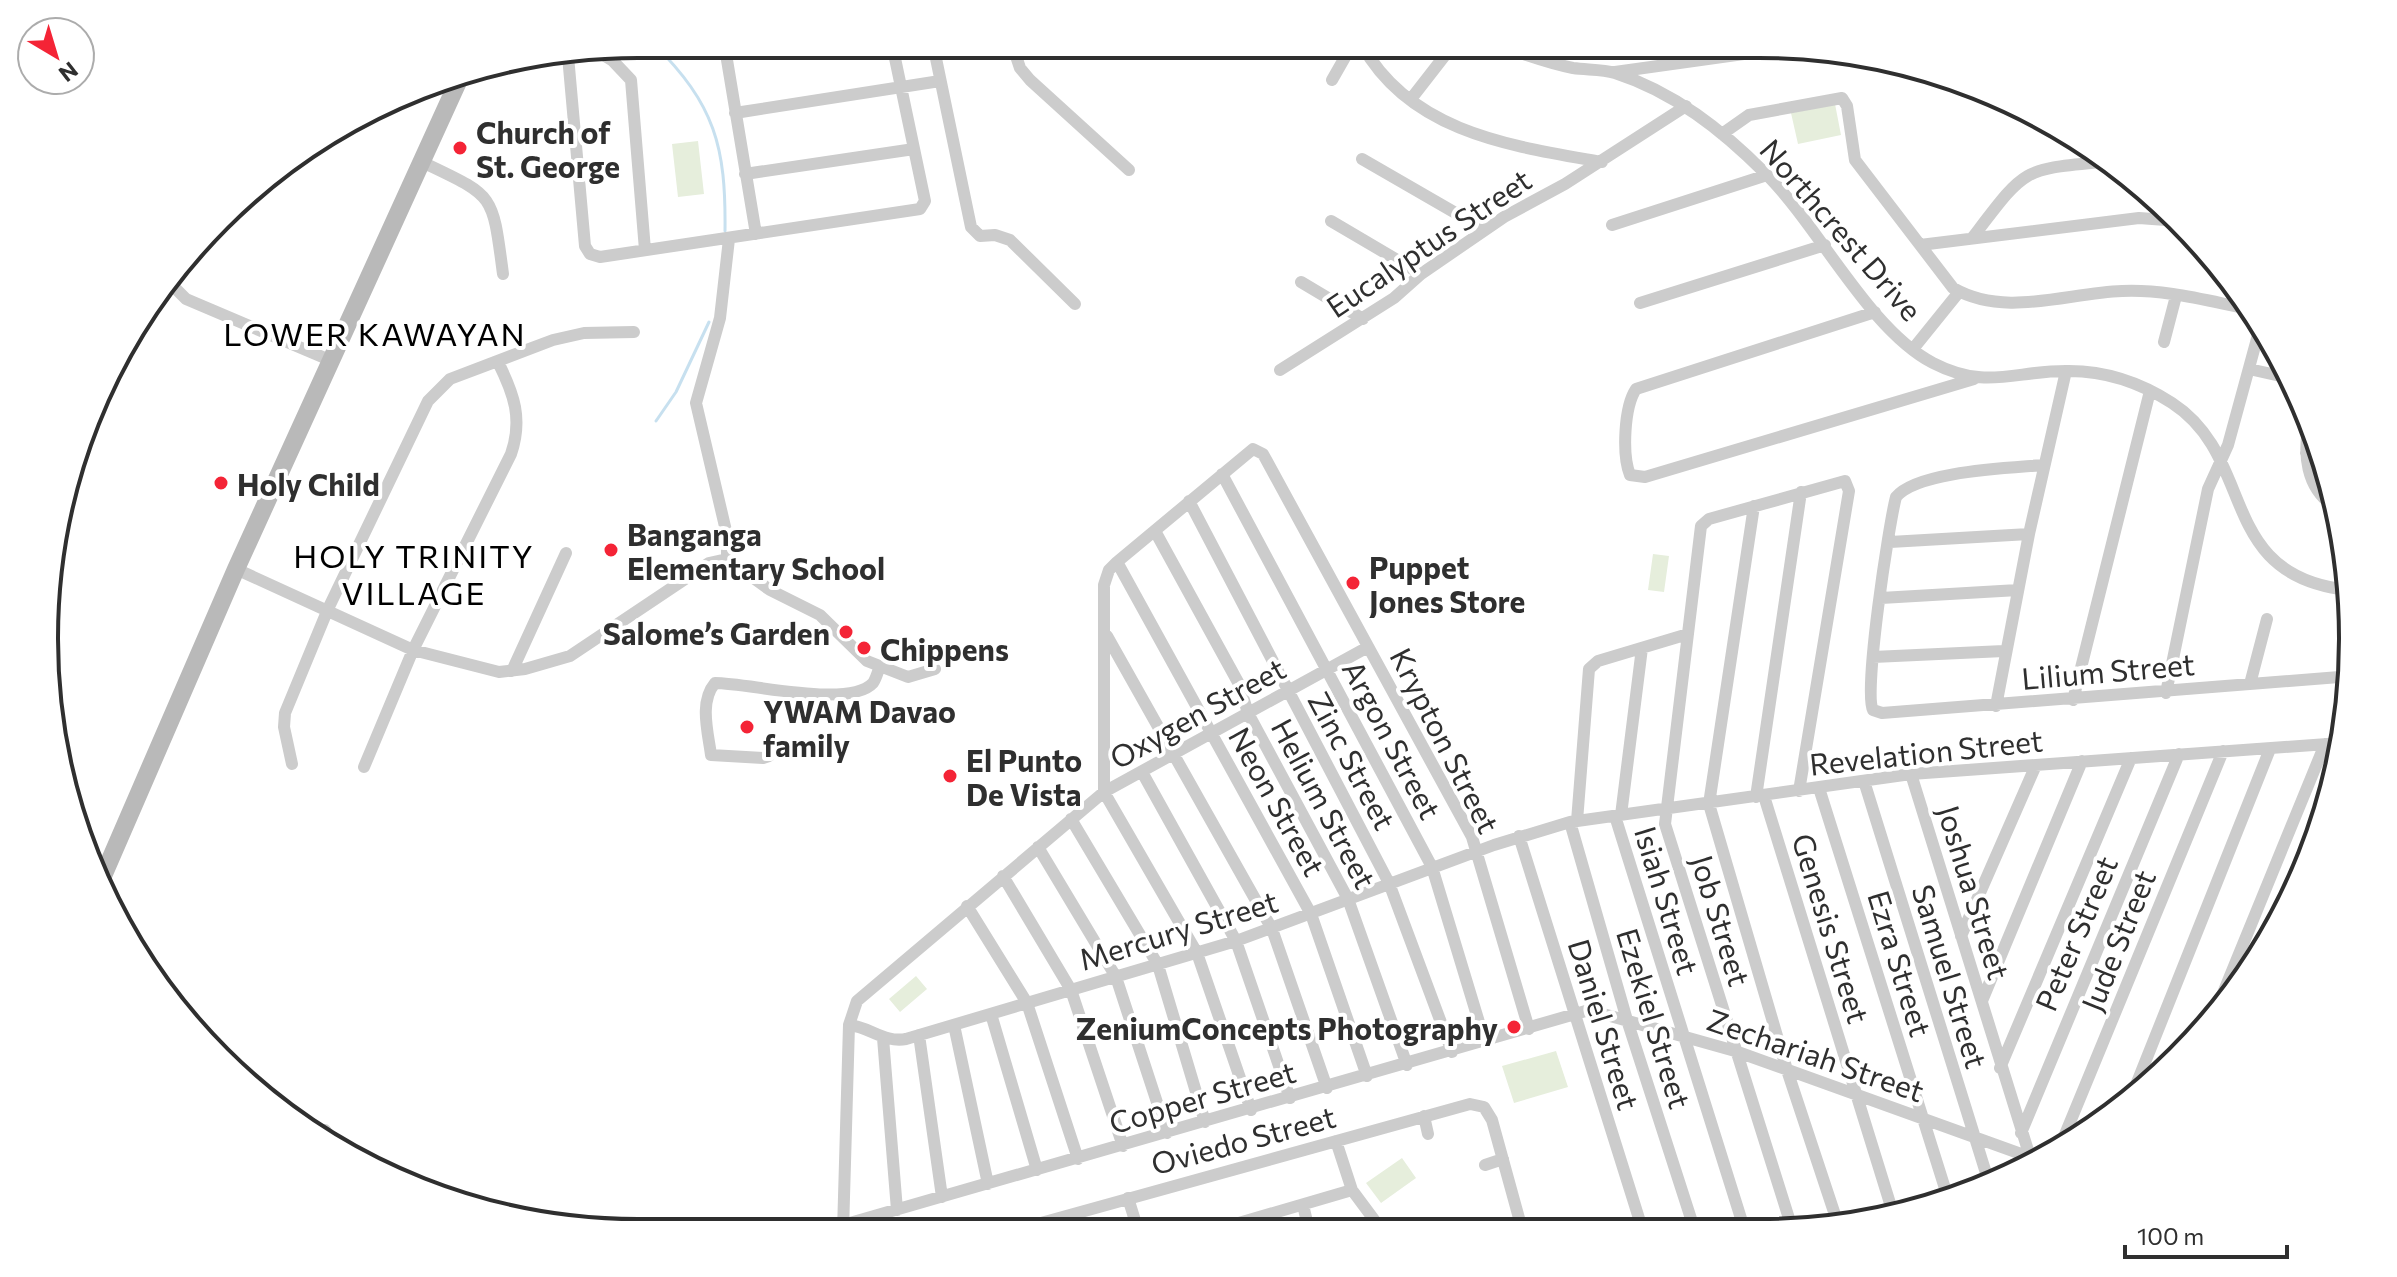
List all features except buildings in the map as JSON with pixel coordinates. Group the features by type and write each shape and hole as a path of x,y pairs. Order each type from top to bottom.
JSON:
{"main road":[{"path":"106,869 236,569 455,88"}],"street":[{"path":"724,58 756,234"},
{"path":"569,62 585,246 590,254 600,257 922,207 925,201 895,58"},
{"path":"936,58 971,227 980,236 995,235 1010,240 1075,304"},
{"path":"1017,58 1030,80 1129,170"},
{"path":"1332,80 1345,58"},
{"path":"1372,58 1387,79 1411,99 1472,135 1602,162"},
{"path":"1411,99 1443,58"},
{"name":"Northcrest Drive","path":"1534,58 1612,72 1686,106 1767,175 1875,312 1930,361 1974,379 2066,371 2121,378 2172,403 2196,423 2222,460 2241,516 2262,550 2302,578 2337,587"},
{"path":"1612,72 1714,58"},
{"path":"609,59 631,80 645,250"},
{"path":"735,113 940,81"},
{"path":"1722,134 1741,120 1760,112 1842,98 1847,106 1855,160 1959,292 1989,303 2122,291 2234,306"},
{"name":"Eucalyptus Street","path":"1280,370 1363,319 1421,274 1520,206 1602,162 1686,106"},
{"path":"745,174 914,149"},
{"path":"1362,159 1485,230"},
{"path":"420,161 484,194 494,215 503,274"},
{"path":"1973,237 2013,184 2029,172 2092,164"},
{"path":"1612,225 1767,175"},
{"path":"1920,245 2139,218 2160,220"},
{"path":"1331,221 1421,274"},
{"path":"727,559 727,535 696,403 720,318 729,239"},
{"path":"1640,303 1825,245"},
{"path":"1301,282 1363,319"},
{"path":"176,289 186,299 332,361"},
{"path":"1913,349 1959,292"},
{"path":"2164,342 2176,296"},
{"path":"1875,312 1636,389 1628,414 1627,467 1632,478 1645,477 1974,379"},
{"path":"292,764 284,727 285,713 328,609 428,401 450,379 553,340 584,333 634,332"},
{"path":"2166,693 2208,489 2222,460 2257,341"},
{"path":"364,767 413,650 511,454 518,433 513,393 498,362"},
{"path":"2249,369 2275,375"},
{"path":"1996,706 2004,651 2066,371"},
{"path":"2073,700 2150,391"},
{"path":"2307,448 2320,493"},
{"name":"Krypton Street","path":"1222,474 1256,449 1263,454 1472,837 1529,1029"},
{"path":"2004,651 1873,657 1896,497 1906,488 1965,474 2043,465"},
{"path":"1222,474 1113,566 1104,585 1104,792 1197,953 1251,1110"},
{"name":"Argon Street","path":"1222,474 1432,867 1485,1042"},
{"path":"1799,791 1849,491 1848,483 1840,481 1754,506 1709,804 1787,1070 1835,1214"},
{"path":"1760,796 1801,492"},
{"name":"Zinc Street","path":"1189,501 1389,883 1452,1052"},
{"name":"Job Street","path":"1754,506 1703,524 1665,824 1789,1218"},
{"name":"Helium Street","path":"1155,531 1239,684 1248,713 1348,899 1407,1065"},
{"path":"1890,542 2029,534"},
{"path":"512,671 566,553"},
{"path":"236,569 413,650 487,671 512,671 570,656 709,563 727,559 770,590 820,615 867,661 908,677 935,669"},
{"name":"Neon Street","path":"1113,566 1198,707 1210,734 1311,914 1367,1076"},
{"path":"1881,598 2018,590"},
{"path":"2250,684 2267,619"},
{"path":"1106,633 1272,929 1327,1088"},
{"path":"1573,822 1591,665 1688,634"},
{"name":"Oxygen Street","path":"849,1025 853,1008 863,995 1104,792 1368,647"},
{"path":"1618,816 1642,648"},
{"name":"Lilium Street","path":"1873,657 1870,706 1882,713 2338,677"},
{"path":"772,742 769,756 763,758 711,755 706,712 708,692 715,683 822,696 859,692 873,682 880,666"},
{"path":"2230,977 2325,744"},
{"name":"Revelation Street","path":"1519,836 1573,822 1911,774 2329,744"},
{"path":"2139,1076 2270,749"},
{"name":"Jude Street","path":"2067,1130 2223,751"},
{"name":"Peter Street","path":"2021,1133 2179,754"},
{"path":"2000,1068 2131,758"},
{"path":"1982,1001 2082,761"},
{"path":"1961,936 2036,765"},
{"path":"1142,772 1236,941 1290,1098"},
{"name":"Joshua Street","path":"1911,774 2000,1068 2029,1151"},
{"name":"Samuel Street","path":"1864,781 1985,1173"},
{"name":"Ezra Street","path":"1819,788 1945,1188"},
{"name":"Genesis Street","path":"1760,796 1890,1204"},
{"name":"Isiah Street","path":"1618,816 1683,1037 1741,1219"},
{"path":"1071,819 1158,965 1205,1122"},
{"name":"Ezekiel Street","path":"1573,822 1627,1020 1691,1219"},
{"name":"Mercury Street","path":"849,1025 896,1041 919,1035 1236,941 1519,836"},
{"name":"Daniel Street","path":"1519,836 1639,1219"},
{"path":"1038,847 1116,977 1167,1133"},
{"path":"1003,876 1071,990 1123,1146"},
{"path":"967,906 1027,1003 1078,1159"},
{"name":"Zechariah Street","path":"1574,1015 1589,1010 1735,1051 2021,1156"},
{"path":"991,1014 1037,1170"},
{"name":"Copper Street","path":"870,1219 1574,1015"},
{"path":"843,1219 849,1025"},
{"path":"954,1025 988,1184"},
{"path":"919,1035 942,1197"},
{"path":"883,1038 897,1210"},
{"name":"Oviedo Street","path":"1054,1219 1470,1104 1484,1107 1492,1120 1503,1159"},
{"path":"1424,1116 1428,1134"},
{"path":"1336,1141 1352,1190 1374,1219"},
{"path":"1485,1165 1503,1159 1519,1219"},
{"path":"1254,1219 1352,1190"},
{"path":"1128,1198 1135,1219"},
{"path":"1303,1205 1306,1219"}],"green space":[{"path":"1835,104 1841,135 1798,144 1791,113"},
{"path":"698,141 704,194 678,197 672,144"},
{"path":"1653,554 1669,556 1664,592 1648,590"},
{"path":"916,976 927,989 900,1012 889,999"},
{"path":"1556,1051 1568,1087 1514,1103 1502,1066"},
{"path":"1402,1158 1416,1178 1381,1203 1366,1183"}],"waterway":[{"path":"667,58 691,87 713,128 723,174 725,231"},
{"path":"656,421 676,392 709,322"}],"place":[{"name":"Church of St. George","path":"460,148"},
{"name":"Holy Child","path":"221,483"},
{"name":"Banganga Elementary School","path":"611,550"},
{"name":"Puppet Jones Store","path":"1353,583"},
{"name":"Salome’s Garden","path":"846,632"},
{"name":"Chippens","path":"864,648"},
{"name":"YWAM Davao family","path":"747,727"},
{"name":"El Punto De Vista","path":"950,776"},
{"name":"ZeniumConcepts Photography","path":"1514,1027"}],"district":[{"name":"LOWER KAWAYAN","path":"375,333"},
{"name":"HOLY TRINITY VILLAGE","path":"414,574"}]}
